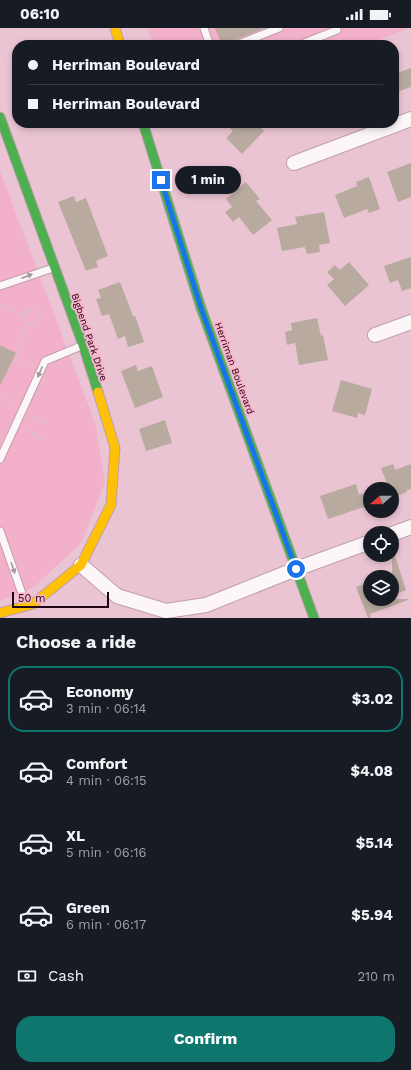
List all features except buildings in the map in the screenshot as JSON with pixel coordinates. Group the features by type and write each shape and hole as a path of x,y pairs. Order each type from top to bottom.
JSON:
{"street":[{"path":"115,28 119,40"},
{"name":"Bigbend Park Drive","path":"0,117 83,345 115,448 111,505 81,565"},
{"path":"399,124 411,119"},
{"name":"Herriman Boulevard","path":"145,128 201,308 314,618"},
{"path":"294,163 387,128"},
{"path":"375,335 411,322"},
{"path":"399,532 411,528"},
{"path":"0,614 33,604 81,565 117,596 165,615 206,605 296,569 363,545"}],"lane":[{"path":"204,28 208,40"},
{"path":"249,40 279,28"},
{"path":"312,40 337,30 336,28"},
{"path":"0,286 54,267"},
{"path":"0,459 45,361 83,345"},
{"path":"0,531 26,606"}],"path":[{"path":"0,304 25,317"},
{"path":"27,323 32,325 37,324 40,319 40,314 36,310 31,309 26,312 25,317 27,323 14,362 28,368"},
{"path":"6,399 13,403"},
{"path":"33,416 50,424"},
{"path":"27,431 43,439"}],"shaded area":[{"path":"148,28 408,28 379,40 152,40"},
{"path":"0,171 95,423 105,482 81,543 33,588 0,601"}],"traffic: fast":[{"path":"0,117 83,345 98,392"},
{"path":"145,128 201,308 314,618"}],"traffic: slow":[{"path":"115,28 119,40"},
{"path":"0,613 33,604 81,565 111,505 115,448 98,392"}],"route":[{"path":"161,180 201,308 296,569"}]}
